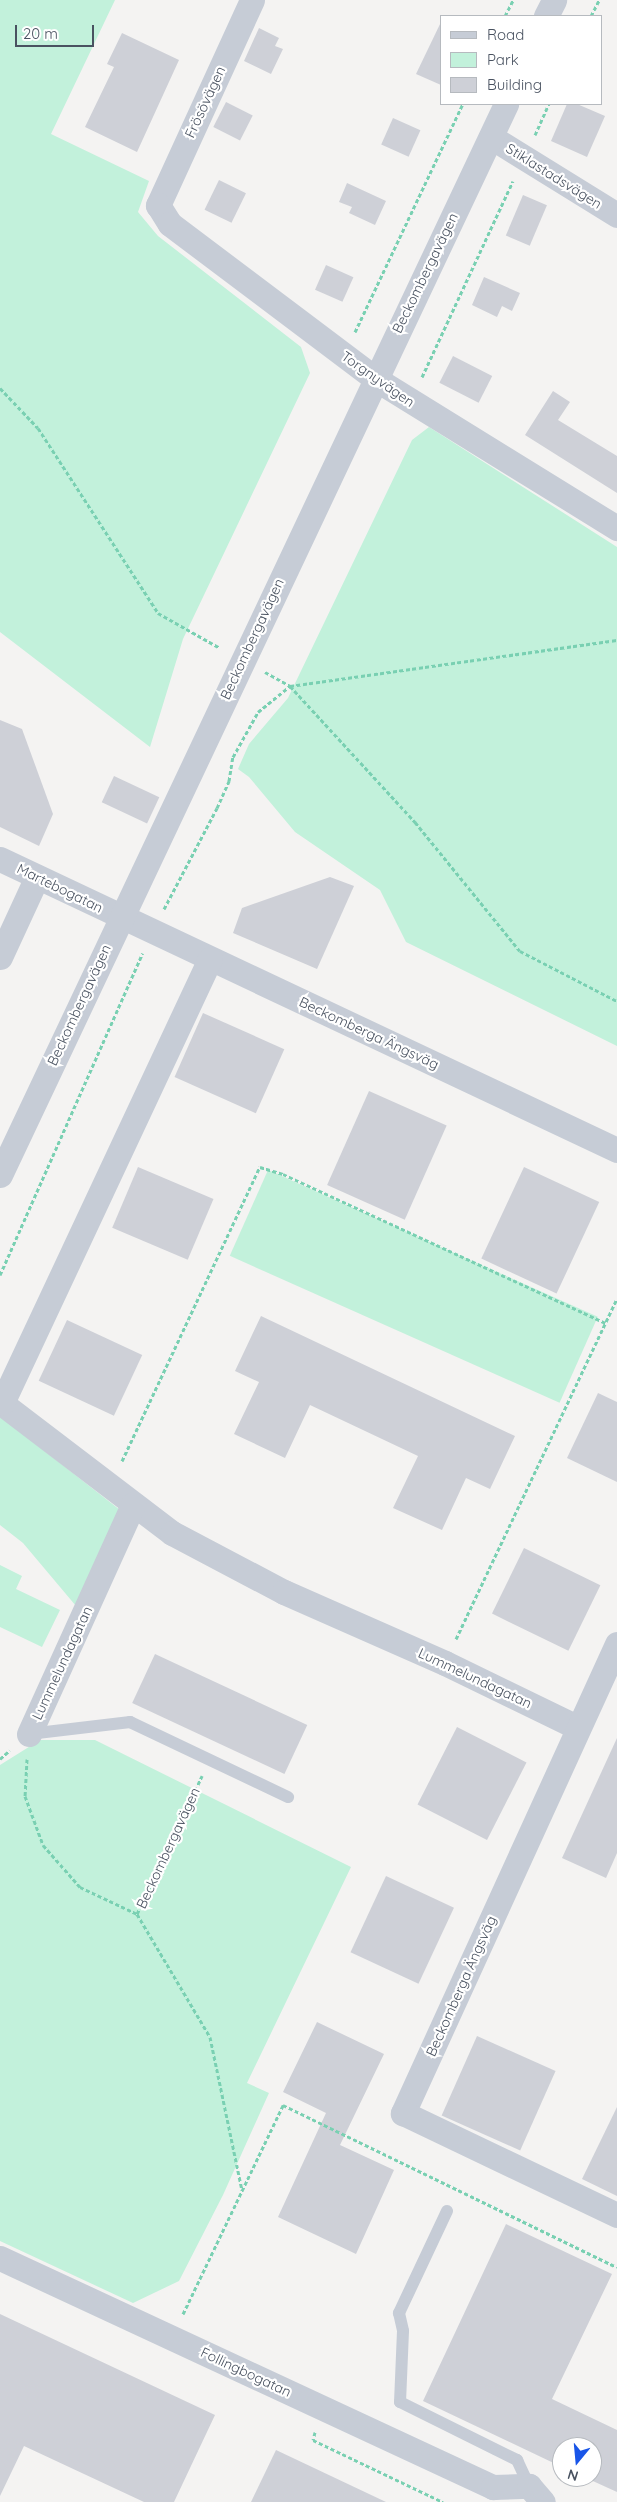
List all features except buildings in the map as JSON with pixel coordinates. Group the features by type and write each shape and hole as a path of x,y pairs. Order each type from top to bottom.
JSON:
{"street":[{"name":"Frösövägen","path":"158,205 252,0"},
{"path":"546,15 554,0"},
{"name":"Beckombergavägen","path":"0,1175 374,378 506,105"},
{"name":"Stiklastadsvägen","path":"491,137 617,216"},
{"name":"Torgnyvägen","path":"158,205 170,224 374,378 410,402 617,528"},
{"name":"Martebogatan","path":"0,859 120,917"},
{"path":"0,957 37,876"},
{"name":"Beckomberga Ängsväg","path":"120,917 617,1150"},
{"path":"1,1403 210,959"},
{"name":"Lummelundagatan","path":"1,1403 172,1533 284,1592 445,1663 577,1727"},
{"name":"Lummelundagatan","path":"29,1734 133,1505"},
{"name":"Beckomberga Ängsväg","path":"617,1644 577,1727 403,2113 617,2215"},
{"name":"Follingbogatan","path":"0,2258 323,2408 495,2494"},
{"path":"495,2494 536,2494"}],"lane":[{"name":"Lummelundagatan","path":"29,1734 130,1722 288,1796"},
{"path":"447,2211 399,2313 403,2331 400,2402 518,2460 536,2494"}],"path":[{"path":"506,15 513,0"},
{"path":"592,15 599,0"},
{"path":"344,355 463,105"},
{"path":"410,402 549,105"},
{"path":"0,388 38,428 158,613 290,686 415,822 520,950 617,1000"},
{"path":"0,1275 152,932 218,808 229,781 233,757 258,712 290,686 617,640"},
{"path":"110,1486 260,1167 283,1174 605,1323"},
{"path":"445,1663 617,1299"},
{"name":"Beckombergavägen","path":"29,1734 25,1796 43,1845 80,1887 137,1914 210,1760"},
{"path":"137,1914 210,2037 242,2191"},
{"path":"172,2337 283,2105 617,2267"},
{"path":"323,2408 313,2440 443,2502"}],"green space":[{"path":"0,0 115,0 51,134 149,181 138,212 158,236 301,347 310,373 183,639 150,747 0,632"},
{"path":"429,427 617,547 617,1046 406,942 380,890 295,832 249,777 238,769 249,744 288,698 412,440"},
{"path":"268,1170 598,1317 560,1403 230,1256"},
{"path":"0,1416 120,1510 76,1606 23,1543 0,1525"},
{"path":"0,1565 22,1576 16,1589 60,1610 42,1647 0,1627"},
{"path":"40,1740 95,1740 351,1867 247,2083 269,2093 223,2195 179,2281 133,2303 0,2241 0,1765"}]}
